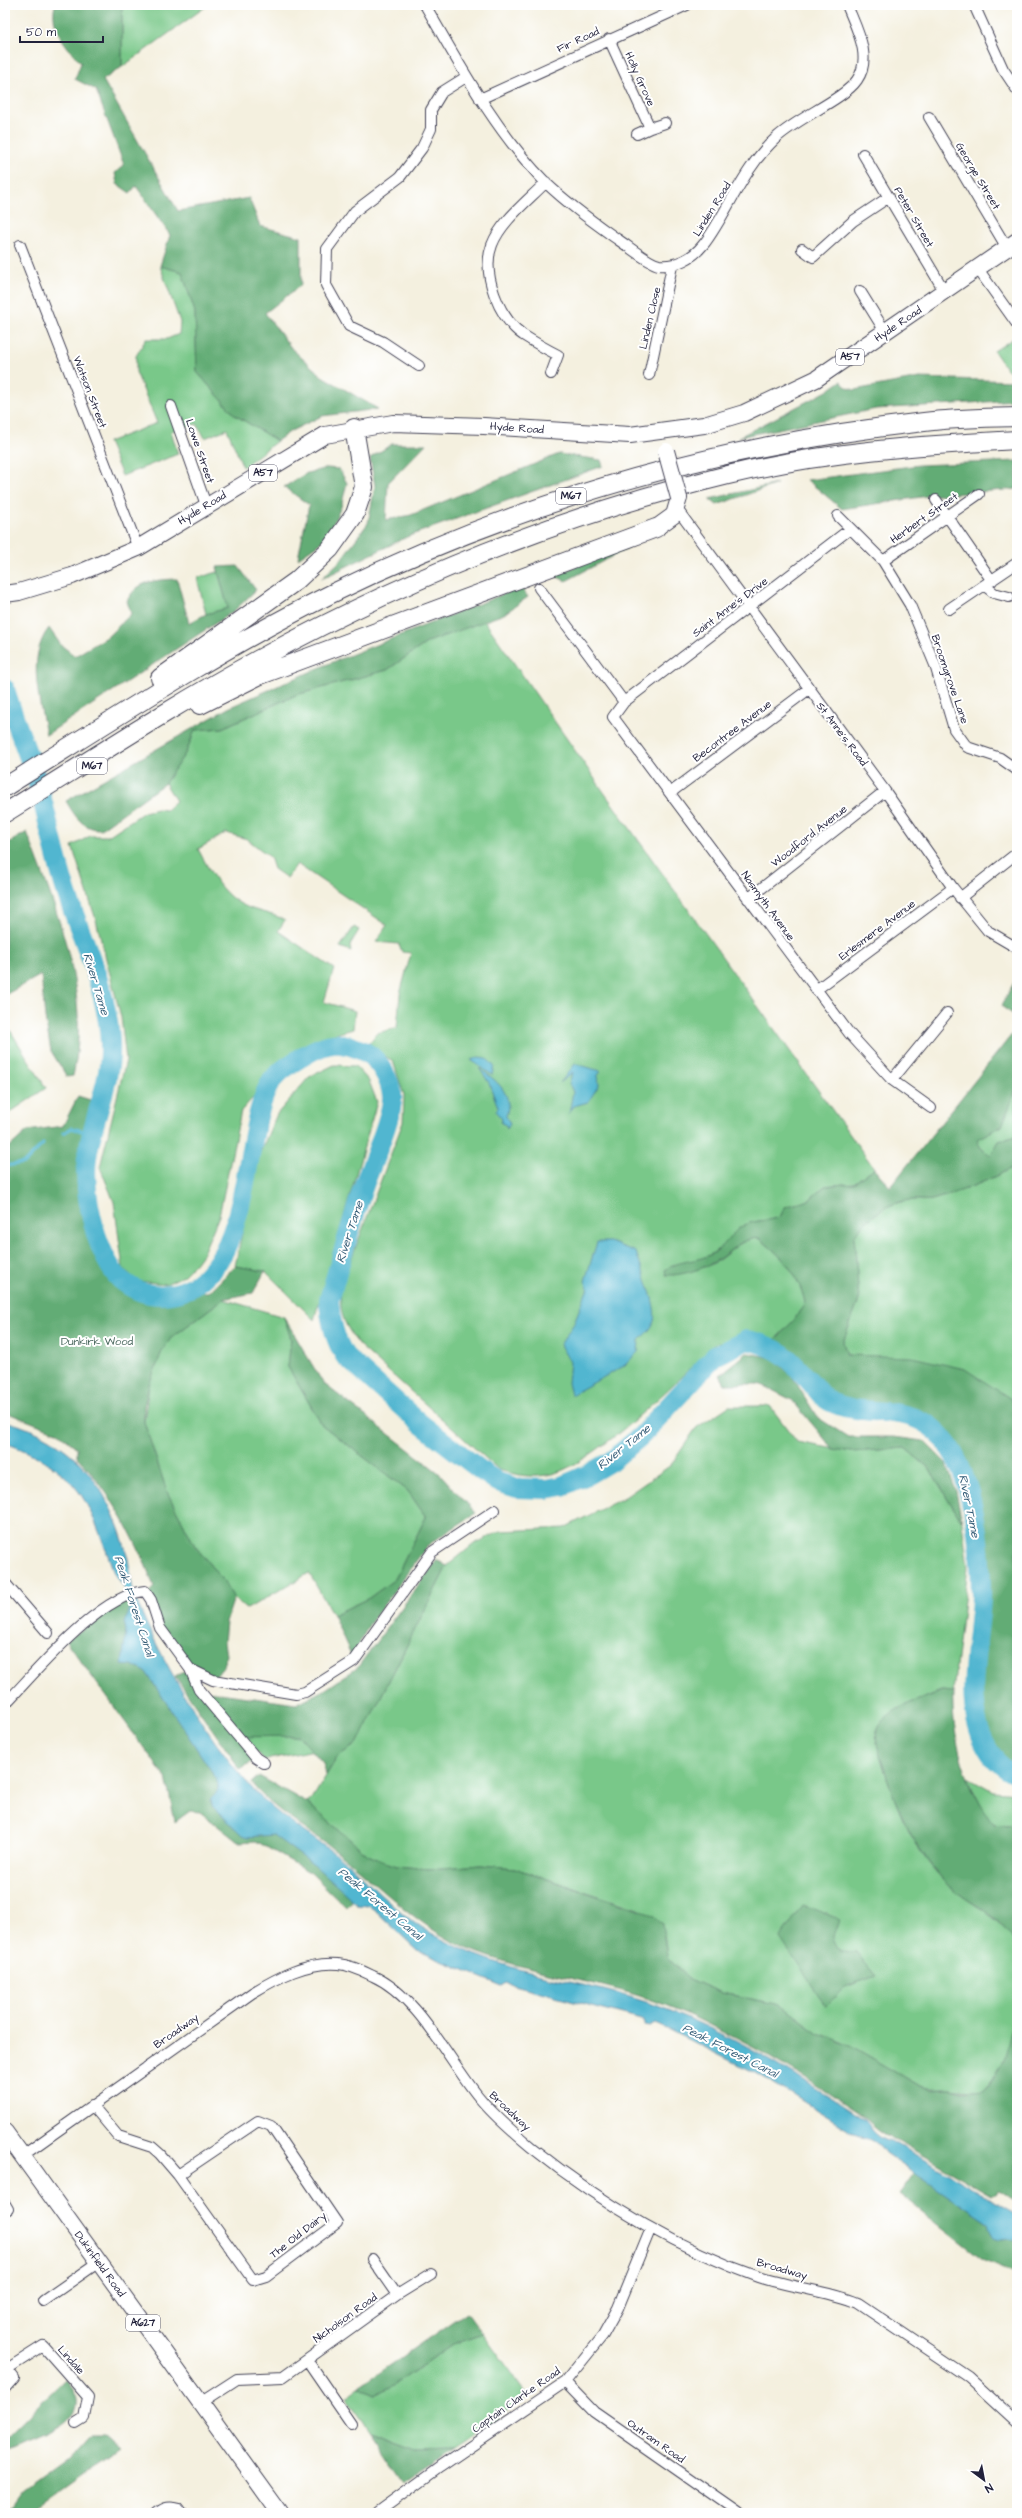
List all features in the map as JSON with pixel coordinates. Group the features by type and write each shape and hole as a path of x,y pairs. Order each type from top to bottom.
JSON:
{"highway":[{"name":"M67","path":"5,783 159,684 402,560 510,516 601,487 714,456 813,436 926,422 1017,417"},
{"name":"M67","path":"5,787 159,684 296,581 330,550 355,514 364,487 354,428"},
{"name":"M67","path":"5,815 332,621 430,574 518,538 615,506 730,474 832,456 924,444 1017,440"},
{"name":"M67","path":"177,712 258,676 656,528"}],"main road":[{"name":"Hyde Road","path":"12,593 72,576 138,548 206,505 325,435 354,428 393,423 484,426 630,435 663,432 724,419 782,397 816,380 886,333 1012,244"},
{"name":"St Anne's Road","path":"663,432 678,504"},
{"path":"656,528 670,520 678,504"},
{"name":"Dukinfield Road","path":"5,2132 280,2513"}],"street":[{"path":"425,5 480,99 507,138 546,182 580,213 629,247 657,265 672,266"},
{"name":"Fir Road","path":"480,99 609,39 687,5"},
{"name":"Linden Road","path":"672,266 689,257 703,246 755,162 775,139 794,122 846,91 857,80 864,64 862,45 847,5"},
{"path":"974,5 1003,69 1017,90"},
{"name":"Holly Grove","path":"609,39 650,128"},
{"path":"419,366 388,345 349,326 326,285 326,249 355,211 400,177 422,148 431,129 432,110 442,92 464,72"},
{"name":"George Street","path":"929,117 1012,244"},
{"path":"637,134 665,123"},
{"name":"Peter Street","path":"863,154 945,292"},
{"path":"546,182 507,223 492,244 489,259 489,272 498,305 522,334 558,355 551,374"},
{"path":"802,249 813,257 852,221 889,197"},
{"name":"Watson Street","path":"20,245 138,548"},
{"name":"Linden Close","path":"649,375 672,266"},
{"path":"978,269 1017,324"},
{"path":"860,291 886,333"},
{"name":"Lowe Street","path":"172,406 206,505"},
{"name":"Herbert Street","path":"883,562 980,494"},
{"path":"936,500 948,516 994,594 1009,598"},
{"name":"St Anne's Road","path":"678,504 750,607 885,791 960,898 988,931 1017,948"},
{"name":"Broomgrove Lane","path":"838,516 883,562 910,605 935,665 954,729 967,747 1000,758 1017,770"},
{"name":"Saint Anne's Drive","path":"624,702 850,529"},
{"path":"949,609 989,584 1017,562"},
{"path":"539,588 624,702"},
{"name":"Becontree Avenue","path":"670,793 809,688"},
{"name":"Nasmyth Avenue","path":"624,702 613,717 816,990 892,1080 931,1108"},
{"name":"Woodford Avenue","path":"748,899 885,791"},
{"path":"960,898 1017,853"},
{"name":"Erlesmere Avenue","path":"816,990 953,888"},
{"path":"892,1080 947,1013"},
{"path":"190,1669 213,1680 296,1694 306,1692 354,1661 432,1552 495,1510"},
{"path":"5,1583 48,1633"},
{"path":"5,1704 79,1627 120,1598 139,1591 145,1591 148,1594 160,1628 190,1669 199,1690 256,1758 264,1763"},
{"name":"Broadway","path":"22,2156 92,2105 274,1980 315,1966 338,1964 375,1977 392,1989 430,2027 479,2098 499,2119 566,2174 650,2230 759,2277 838,2295 858,2303 968,2377 1017,2422"},
{"name":"The Old Dairy","path":"92,2105 118,2136 152,2147 178,2176 253,2280 266,2276 337,2223 271,2126 265,2122 258,2121 178,2176"},
{"name":"Captain Clarke Road","path":"377,2513 440,2467 565,2382 603,2335 618,2308 650,2230"},
{"path":"372,2259 397,2295"},
{"path":"43,2301 99,2262"},
{"name":"Nicholson Road","path":"200,2403 237,2379 283,2378 397,2295 431,2274"},
{"name":"Lindale","path":"6,2367 43,2346 88,2397 84,2418 76,2423"},
{"path":"307,2360 351,2424"},
{"path":"5,2388 14,2378 6,2367"},
{"name":"Outram Road","path":"565,2382 594,2412 740,2513"},
{"path":"156,2513 163,2507 180,2509 182,2513"}],"green space":[{"path":"55,5 122,5 122,67 103,80 178,211 249,198 260,226 301,237 301,285 265,313 292,349 322,376 378,409 322,416 291,431 277,441 235,415 197,372 195,312 182,272 160,266 170,235 136,186 130,193 117,184 115,173 124,165 96,90 75,79 81,63 60,37 55,22"},
{"path":"122,5 208,5 122,67"},
{"path":"160,266 182,272 195,312 197,372 235,415 277,441 243,467 227,429 205,438 197,424 171,431 178,454 122,476 108,442 157,423 136,372 136,356 146,339 167,339 179,334 180,322"},
{"path":"1017,336 1017,370 1007,370 994,351"},
{"path":"919,378 1017,381 1017,400 876,409 739,437 827,391 841,381 845,386 854,390"},
{"path":"392,444 426,444 388,483 386,520 411,515 559,454 601,460 603,466 409,536 321,579 339,562 368,523 375,486 370,458"},
{"path":"1017,461 1017,489 928,496 842,509 807,480 919,465"},
{"path":"327,468 339,469 347,483 341,507 326,539 298,558 309,505 284,487 307,473"},
{"path":"777,484 717,505 709,499"},
{"path":"635,544 566,581 553,575"},
{"path":"238,566 256,590 234,611 46,735 38,694 36,666 42,640 49,628 61,645 75,656 107,637 131,614 127,601 136,589 148,582 177,579 189,623 206,614 228,608 217,567"},
{"path":"218,572 228,608 206,614 197,578"},
{"path":"521,587 528,597 504,614 428,642 387,670 296,695 222,728 195,730 186,752 165,783 101,829 89,827 80,821 66,801 230,707 328,664"},
{"path":"484,620 606,795 874,1168 854,1183 825,1186 809,1200 785,1207 780,1217 746,1224 738,1230 729,1241 710,1255 688,1263 672,1265 673,1275 701,1268 717,1261 745,1241 759,1238 788,1266 798,1282 805,1302 795,1319 770,1345 747,1340 736,1345 718,1342 636,1419 612,1439 566,1469 541,1476 523,1476 499,1470 359,1345 343,1318 341,1286 403,1122 404,1095 393,1061 367,1046 377,1033 397,1028 400,994 411,953 402,952 399,944 376,942 387,925 297,864 287,878 274,869 270,857 247,839 226,833 198,849 216,880 227,894 241,904 285,920 278,931 334,969 324,1002 355,1011 353,1029 321,1038 288,1059 241,1111 219,1216 203,1253 195,1264 183,1276 166,1284 137,1281 123,1268 114,1202 100,1167 126,1060 121,1017 96,920 72,846 90,836 108,836 144,812 157,809 166,810 176,801 165,783 186,752 195,730 222,728 296,695 387,670 428,642"},
{"path":"27,832 59,921 68,952 74,982 78,1013 78,1045 73,1076 67,1077 51,1051 45,1018 41,975 5,995 5,845"},
{"path":"354,927 359,930 350,945 351,951 340,947"},
{"path":"1017,979 1017,1017 1001,1006"},
{"path":"5,1022 46,1088 5,1116"},
{"path":"1017,1028 1017,1087 1002,1126 977,1139 980,1147 990,1156 999,1141 1017,1136 1017,1165 977,1185 946,1196 932,1200 913,1200 896,1203 880,1211 866,1222 854,1236 859,1300 843,1342 847,1355 912,1357 965,1369 1017,1403 1017,1774 997,1761 985,1745 978,1726 973,1702 981,1594 979,1558 965,1477 948,1444 921,1420 902,1413 841,1407 827,1400 789,1358 770,1345 795,1319 805,1302 798,1282 788,1266 759,1238 742,1242 714,1262 694,1271 666,1275 665,1270 675,1264 706,1257 712,1254 741,1227 746,1224 780,1217 785,1207 809,1200 825,1186 854,1183 874,1168 890,1187"},
{"path":"334,1065 355,1066 369,1081 377,1102 314,1320 265,1271 235,1266 258,1157 277,1114 309,1077"},
{"path":"1016,1087 1017,1136 999,1141 990,1156 980,1147 976,1139 1002,1126"},
{"name":"Dunkirk Wood","path":"78,1096 100,1103 87,1157 87,1191 94,1227 100,1246 109,1263 120,1277 133,1288 152,1295 161,1295 184,1292 209,1292 235,1266 265,1271 253,1293 223,1299 171,1338 162,1351 149,1385 144,1407 144,1422 167,1492 195,1546 223,1581 234,1598 226,1622 224,1642 226,1655 223,1667 213,1680 191,1670 199,1690 296,1704 326,1689 357,1668 437,1560 447,1566 357,1744 338,1756 326,1775 323,1763 299,1736 239,1737 254,1761 240,1769 175,1676 190,1669 160,1628 148,1593 154,1587 140,1552 112,1501 101,1485 77,1457 77,1448 57,1432 5,1412 5,1151 27,1131 63,1126"},
{"path":"1017,1165 1017,1403 1003,1394 870,1357 847,1355 843,1342 859,1300 854,1235 860,1228 872,1216 896,1203 913,1200 932,1200 946,1196 977,1185"},
{"path":"223,1299 284,1317 291,1339 288,1367 322,1425 408,1491 426,1517 395,1579 369,1598 333,1615 309,1573 247,1609 234,1598 223,1581 195,1546 167,1492 144,1422 149,1385 162,1351 171,1338"},
{"path":"284,1317 323,1383 439,1473 476,1513 428,1545 369,1625 352,1657 333,1615 369,1598 395,1579 426,1517 408,1491 322,1425 288,1367 291,1339"},
{"path":"747,1353 773,1358 792,1376 817,1417 848,1437 894,1437 924,1441 946,1463 956,1491 962,1522 930,1469 905,1448 852,1452 833,1449 792,1400 760,1384 725,1384 720,1375"},
{"path":"729,1406 770,1406 797,1442 852,1452 905,1448 930,1469 962,1522 968,1567 953,1692 941,1691 899,1708 877,1743 889,1783 904,1822 925,1858 953,1889 1003,1926 1017,1946 1018,1955 1015,2016 1009,2048 995,2077 984,2089 970,2090 920,2086 853,2047 819,2033 781,2005 722,1993 687,1978 667,1957 664,1933 641,1910 515,1868 482,1865 429,1869 397,1866 368,1855 307,1803 312,1799 338,1756 357,1744 447,1566 474,1544 501,1531 564,1528 625,1497 671,1465 696,1428","holes":["826,1912 837,1925 832,1933 834,1943 841,1951 856,1952 875,1976 845,1987 826,2006"]},
{"path":"131,1594 135,1609 221,1767 364,1890 346,1907 311,1873 256,1841 238,1842 200,1812 190,1811 175,1822 166,1778 66,1641"},
{"path":"942,1691 953,1692 955,1727 962,1762 968,1779 984,1810 994,1824 1007,1826 1017,1822 1017,1945 999,1922 956,1892 927,1861 909,1830 894,1798 877,1744 876,1738 878,1728 886,1717 900,1708"},
{"path":"280,1735 299,1736 314,1750 265,1760 238,1737"},
{"path":"259,1776 307,1803 368,1855 382,1861 397,1866 429,1869 482,1865 515,1868 653,1915 662,1924 667,1957 687,1978 722,1993 781,2005 819,2033 853,2047 920,2086 932,2089 950,2088 963,2091 984,2089 991,2083 1004,2060 1017,2006 1017,2201 999,2190 991,2195 881,2132 858,2112 788,2068 694,2017 656,2001 624,1991 510,1963 466,1948 448,1939 431,1929 399,1905 338,1853 281,1812 251,1783"},
{"path":"968,1777 993,1791 1017,1793 1017,1822 1007,1826 994,1824 983,1811"},
{"path":"803,1905 839,1919 833,1935 834,1942 841,1951 856,1952 876,1976 845,1987 826,2006 780,1938"},
{"path":"915,2172 988,2223 994,2237 1001,2240 1013,2239 1017,2241 1017,2274 984,2260 899,2194"},
{"path":"467,2312 483,2334 453,2344 403,2379 375,2395 359,2387"},
{"path":"483,2334 528,2397 455,2448 418,2449 371,2432 346,2397 359,2387 375,2395 403,2379 453,2344"},
{"path":"65,2379 76,2399 76,2406 73,2414 57,2428 46,2434 5,2449 5,2438"},
{"path":"371,2432 418,2449 455,2448 405,2481"},
{"path":"89,2435 103,2435 119,2449 29,2513 5,2513 5,2510 13,2504 23,2490 70,2456"}],"water":[{"path":"479,1057 486,1058 494,1066 492,1075 471,1060"},
{"path":"575,1064 601,1071 598,1075 599,1085 588,1102 574,1106 569,1114 573,1092 569,1083 573,1072 560,1083"},
{"path":"479,1068 498,1083 506,1095 508,1108 506,1116 510,1124 507,1129 506,1125 501,1123 502,1119 496,1112 498,1107 488,1081"},
{"path":"597,1242 610,1242 636,1252 654,1305 654,1321 650,1329 639,1340 638,1352 624,1366 571,1395 568,1383 570,1362 560,1345 573,1325 588,1288 585,1281"},
{"name":"Peak Forest Canal","path":"5,1421 29,1429 50,1440 69,1453 85,1468 98,1486 109,1505 118,1527 128,1557 133,1589 137,1602 172,1674 202,1723 234,1767 260,1797 282,1816 342,1859 407,1917 446,1941 476,1955 518,1969 628,1996 650,2003 697,2022 771,2061 865,2120 879,2136 892,2141 1017,2214 1017,2241 1012,2239 997,2239 991,2232 988,2223 885,2153 875,2142 861,2137 763,2077 656,2024 650,2027 645,2026 645,2022 641,2019 507,1983 502,1986 418,1951 377,1912 369,1906 358,1905 315,1866 273,1835 247,1837 242,1835 211,1805 210,1800 218,1788 216,1778 146,1672 132,1665 122,1664 126,1631 124,1621 128,1616 129,1610 128,1598 123,1586 116,1577 90,1510 79,1492 64,1475 36,1456 5,1443"}],"waterway":[{"name":"River Tame","path":"5,689 37,781 67,894 94,967 105,1005 110,1043 110,1058 105,1087 93,1129 87,1158 86,1177 89,1206 96,1234 106,1259 117,1276 134,1288 154,1295 176,1293 200,1281 218,1261 231,1235 240,1206 259,1114 270,1083 289,1065 313,1050 321,1047 342,1044 349,1045 365,1052 370,1055 383,1070 391,1089 392,1104 386,1128 366,1179 329,1300 333,1329 345,1356 421,1424 483,1472 498,1482 517,1488 546,1489 562,1486 587,1475 611,1461 641,1436 715,1356 747,1340 769,1347 784,1355 797,1367 826,1400 856,1409 912,1417 925,1423 937,1432 950,1448 959,1466 967,1486 977,1531 981,1575 981,1595 974,1676 976,1717 981,1736 991,1754 1002,1766 1017,1774"},
{"path":"63,1133 72,1128 92,1134"},
{"path":"5,1166 24,1163 43,1144"}]}
